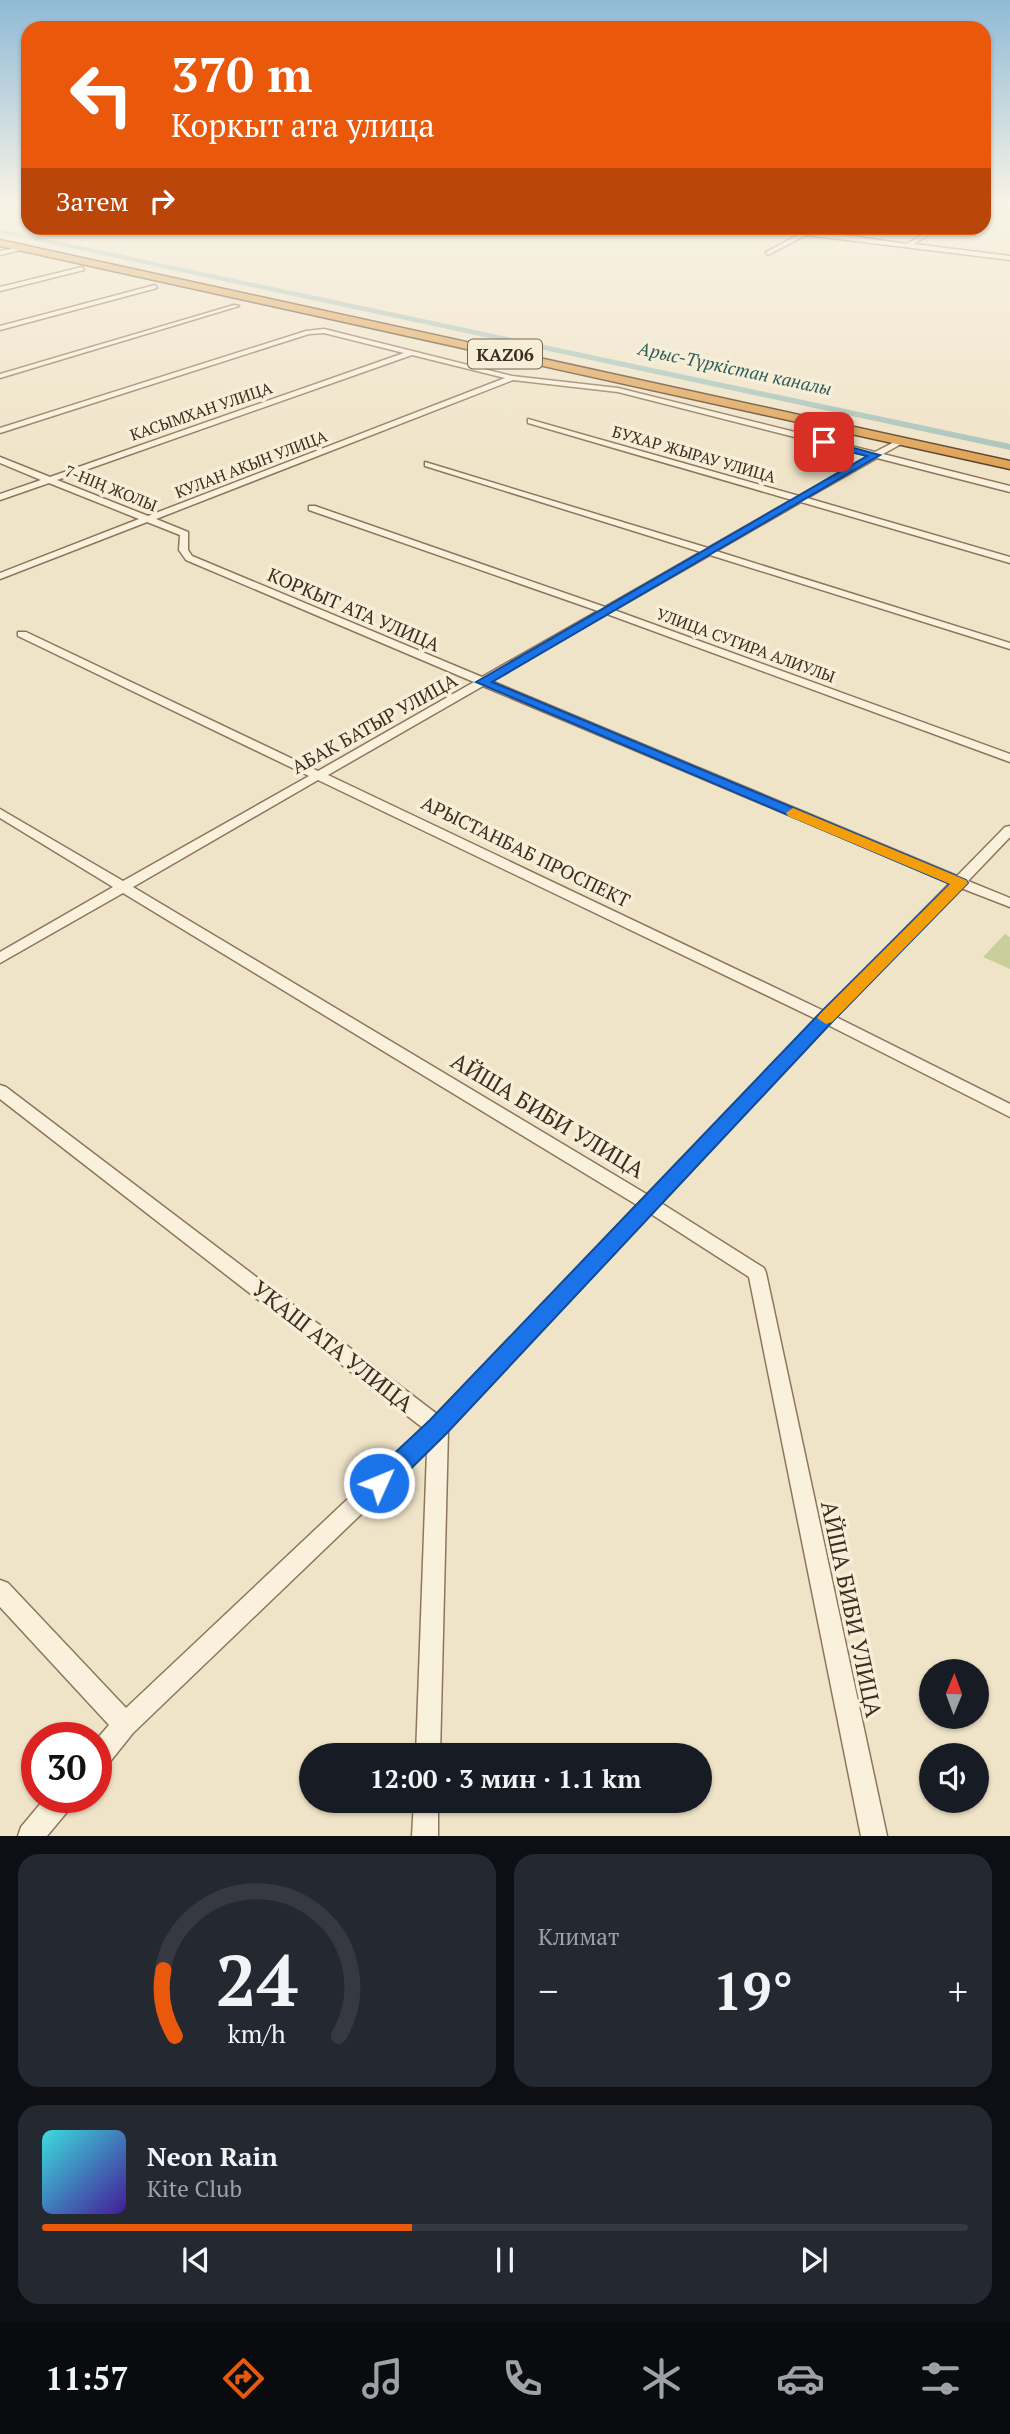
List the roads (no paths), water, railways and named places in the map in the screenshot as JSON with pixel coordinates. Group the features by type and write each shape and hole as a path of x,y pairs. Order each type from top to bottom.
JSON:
{"highway":[{"name":"KАZ06","path":"212,290 1010,463"},
{"name":"KАZ06","path":"218,290 1010,463"}],"street":[{"path":"0,328 141,290"},
{"path":"0,376 236,306"},
{"path":"0,431 308,332 330,332 513,378 618,390 1010,489"},
{"name":"КАСЫМХАН УЛИЦА","path":"0,497 411,353"},
{"name":"КУЛАН АКЫН УЛИЦА","path":"0,576 513,378"},
{"name":"БУХАР ЖЫРАУ УЛИЦА","path":"531,421 1010,560"},
{"name":"АБАК БАТЫР УЛИЦА","path":"0,958 900,441"},
{"name":"7-НІҢ ЖОЛЫ","path":"0,460 185,534 182,546 184,555 189,558"},
{"path":"428,464 1010,646"},
{"name":"УЛИЦА СУГИРА АЛИУЛЫ","path":"313,509 607,611 1010,758"},
{"name":"КОРКЫТ АТА УЛИЦА","path":"189,558 1010,903"},
{"name":"АРЫСТАНБАБ ПРОСПЕКТ","path":"22,634 319,773 826,1017 1010,1111"},
{"name":"АЙША БИБИ УЛИЦА","path":"0,813 650,1205 757,1273 874,1836"},
{"path":"112,1741 438,1427 826,1017 1010,830"},
{"name":"УКАШ АТА УЛИЦА","path":"0,1091 438,1427"},
{"path":"428,1743 438,1427"},
{"path":"0,1591 125,1726"},
{"path":"30,1836 49,1813"},
{"path":"425,1836 426,1813"}],"waterway":[{"name":"Арыс-Түркістан каналы","path":"274,290 1010,447"}]}
